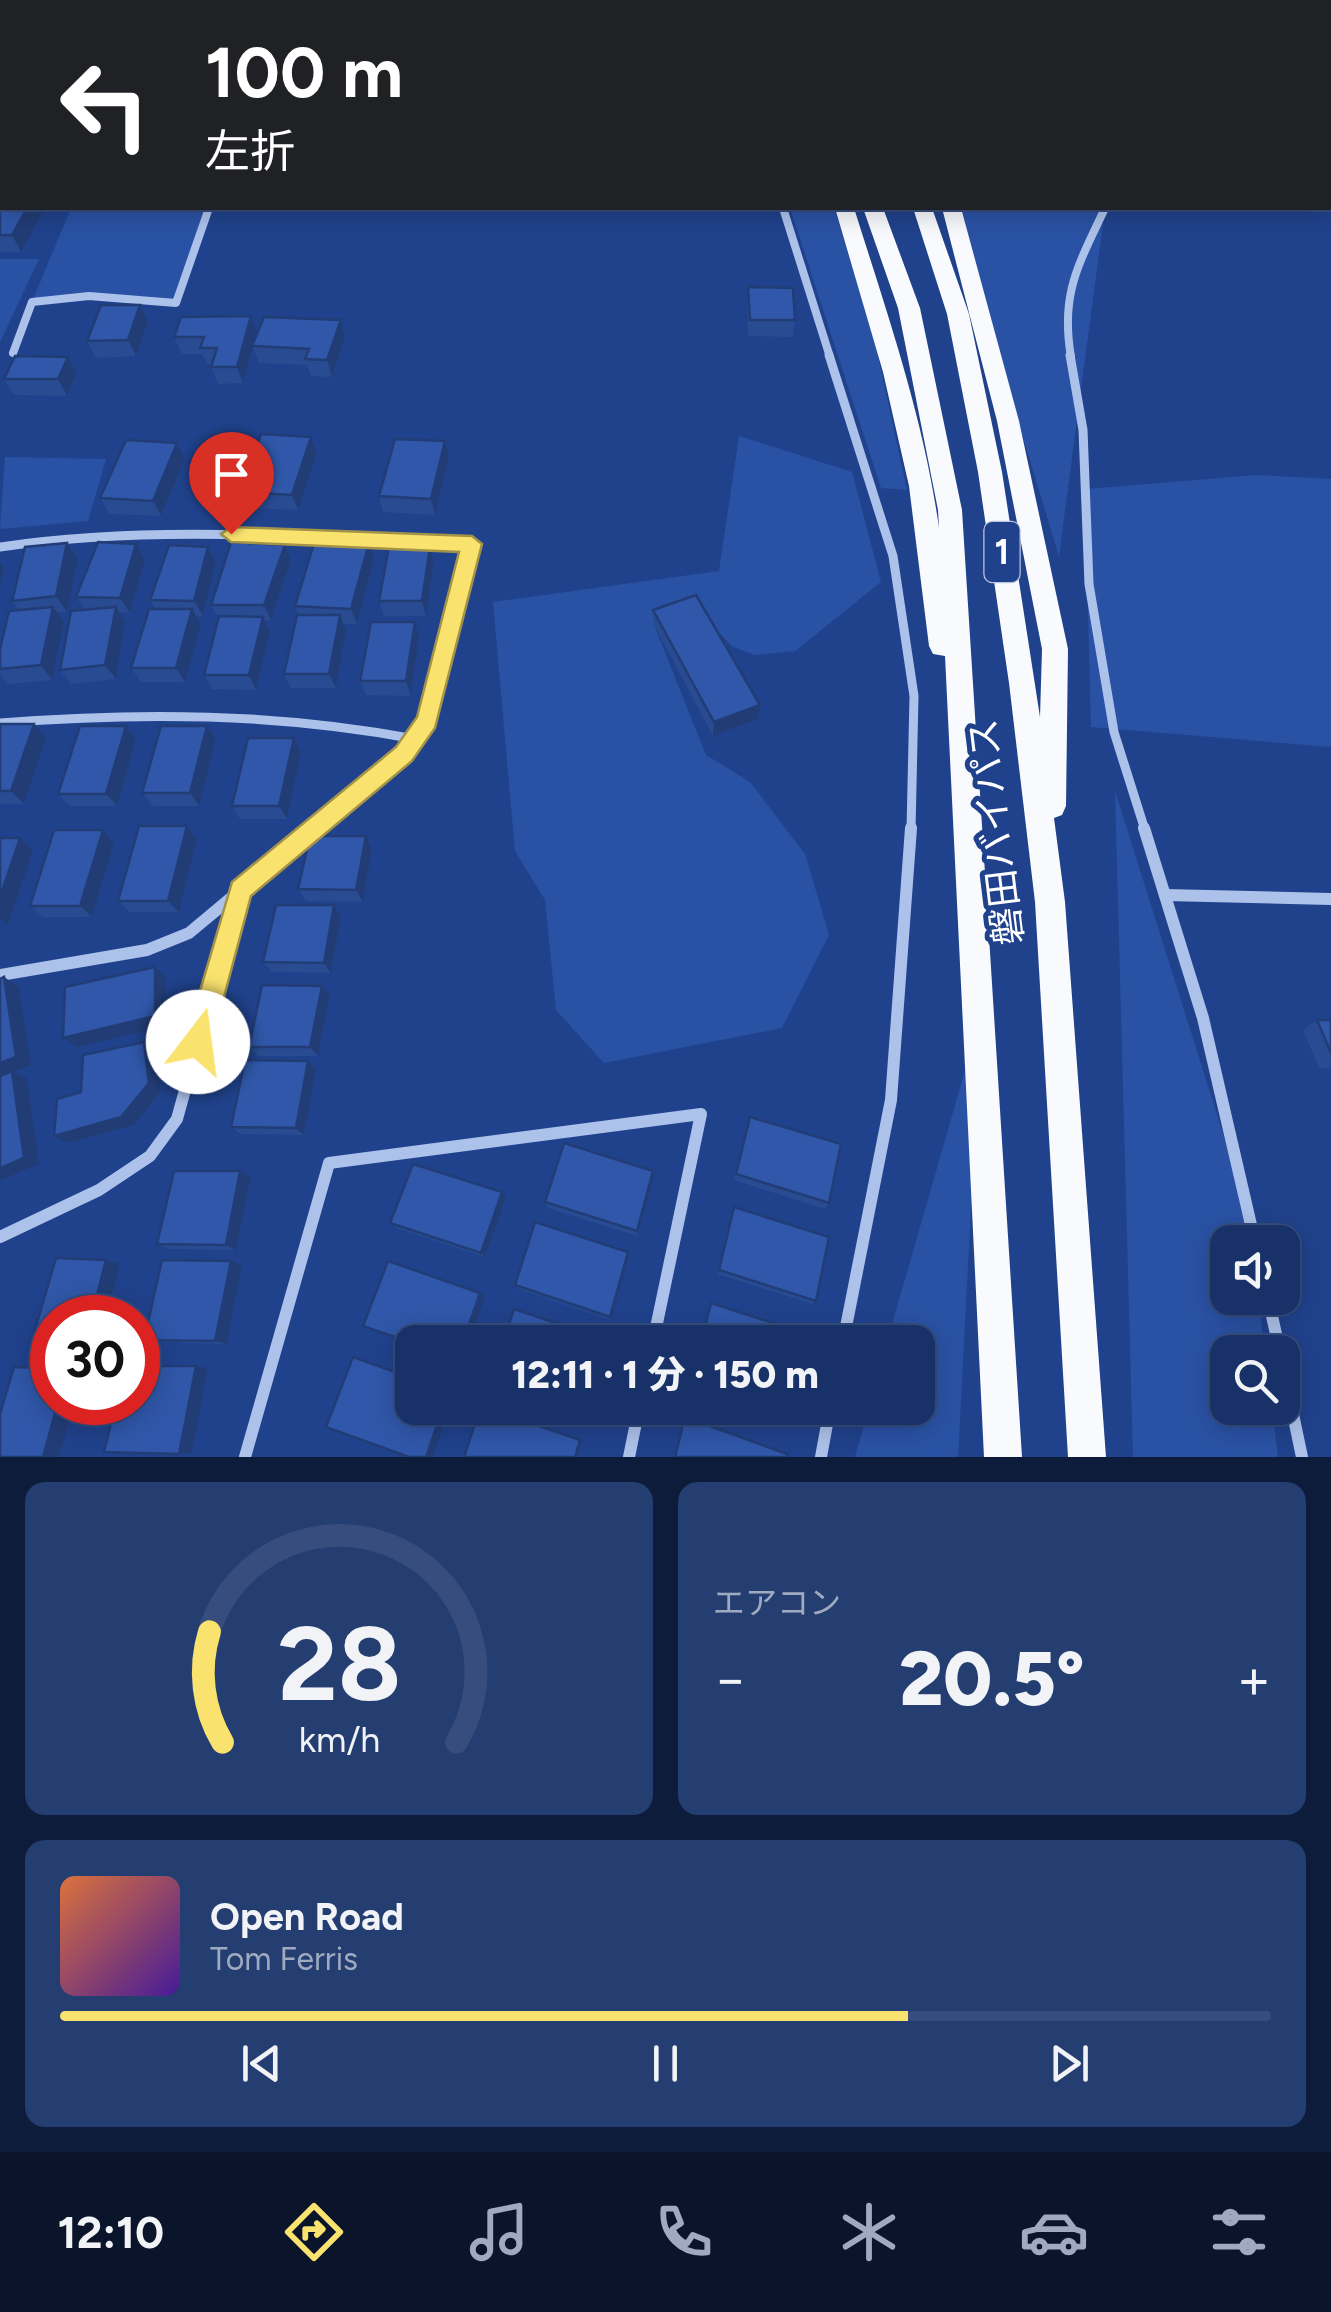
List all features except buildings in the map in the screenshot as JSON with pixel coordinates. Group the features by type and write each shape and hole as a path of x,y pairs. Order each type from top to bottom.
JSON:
{"highway":[{"path":"845,210 894,372 921,486 974,886"},
{"name":"磐田バイパス","path":"874,210 909,308 950,510 1003,1457"},
{"name":"磐田バイパス","path":"923,210 958,314 990,472 1050,902 1087,1457"},
{"path":"952,210 1008,421 1056,649 1050,902"}],"street":[{"path":"13,353 32,302 89,296 176,303 209,210"},
{"path":"784,210 893,556 914,696 910,866 891,1100 846,1325"},
{"path":"1104,210 1070,282 1069,299 1068,334 1083,430 1089,584 1114,732 1203,1018 1251,1225"},
{"path":"0,547 33,542 231,534 472,544 427,721 404,754 190,933 146,950 0,976"},
{"path":"0,724 100,714 250,714 347,724 415,739"},
{"path":"0,1237 99,1190 150,1156 178,1118 241,890"},
{"path":"1165,895 1331,898"},
{"path":"245,1457 328,1163 702,1114 657,1325"},
{"path":"629,1457 636,1425"},
{"path":"821,1457 827,1425"},
{"path":"1295,1425 1302,1457"}],"shaded area":[{"path":"70,210 208,210 176,303 89,296 32,302"},
{"path":"791,210 835,210 874,338 907,490 881,488"},
{"path":"954,210 1105,210 1059,556"},
{"path":"0,259 39,259 0,342"},
{"path":"739,436 852,472 881,582 795,651 755,655 733,647 696,610 654,625 706,755 750,782 805,854 829,935 782,1028 604,1063 556,1010 545,900 515,851 493,602 719,571"},
{"path":"5,457 106,459 88,521 0,529"},
{"path":"1258,475 1331,479 1331,747 1091,727 1085,489"},
{"path":"1115,791 1248,1213 1250,1225 1210,1225 1210,1315 1260,1315 1263,1335 1210,1335 1210,1425 1274,1425 1278,1457 1133,1457"},
{"path":"981,1015 958,1457 855,1457 864,1425 935,1425 935,1325 892,1325"}],"route":[{"path":"198,1042 241,890 404,754 427,721 472,544 231,534"}]}
